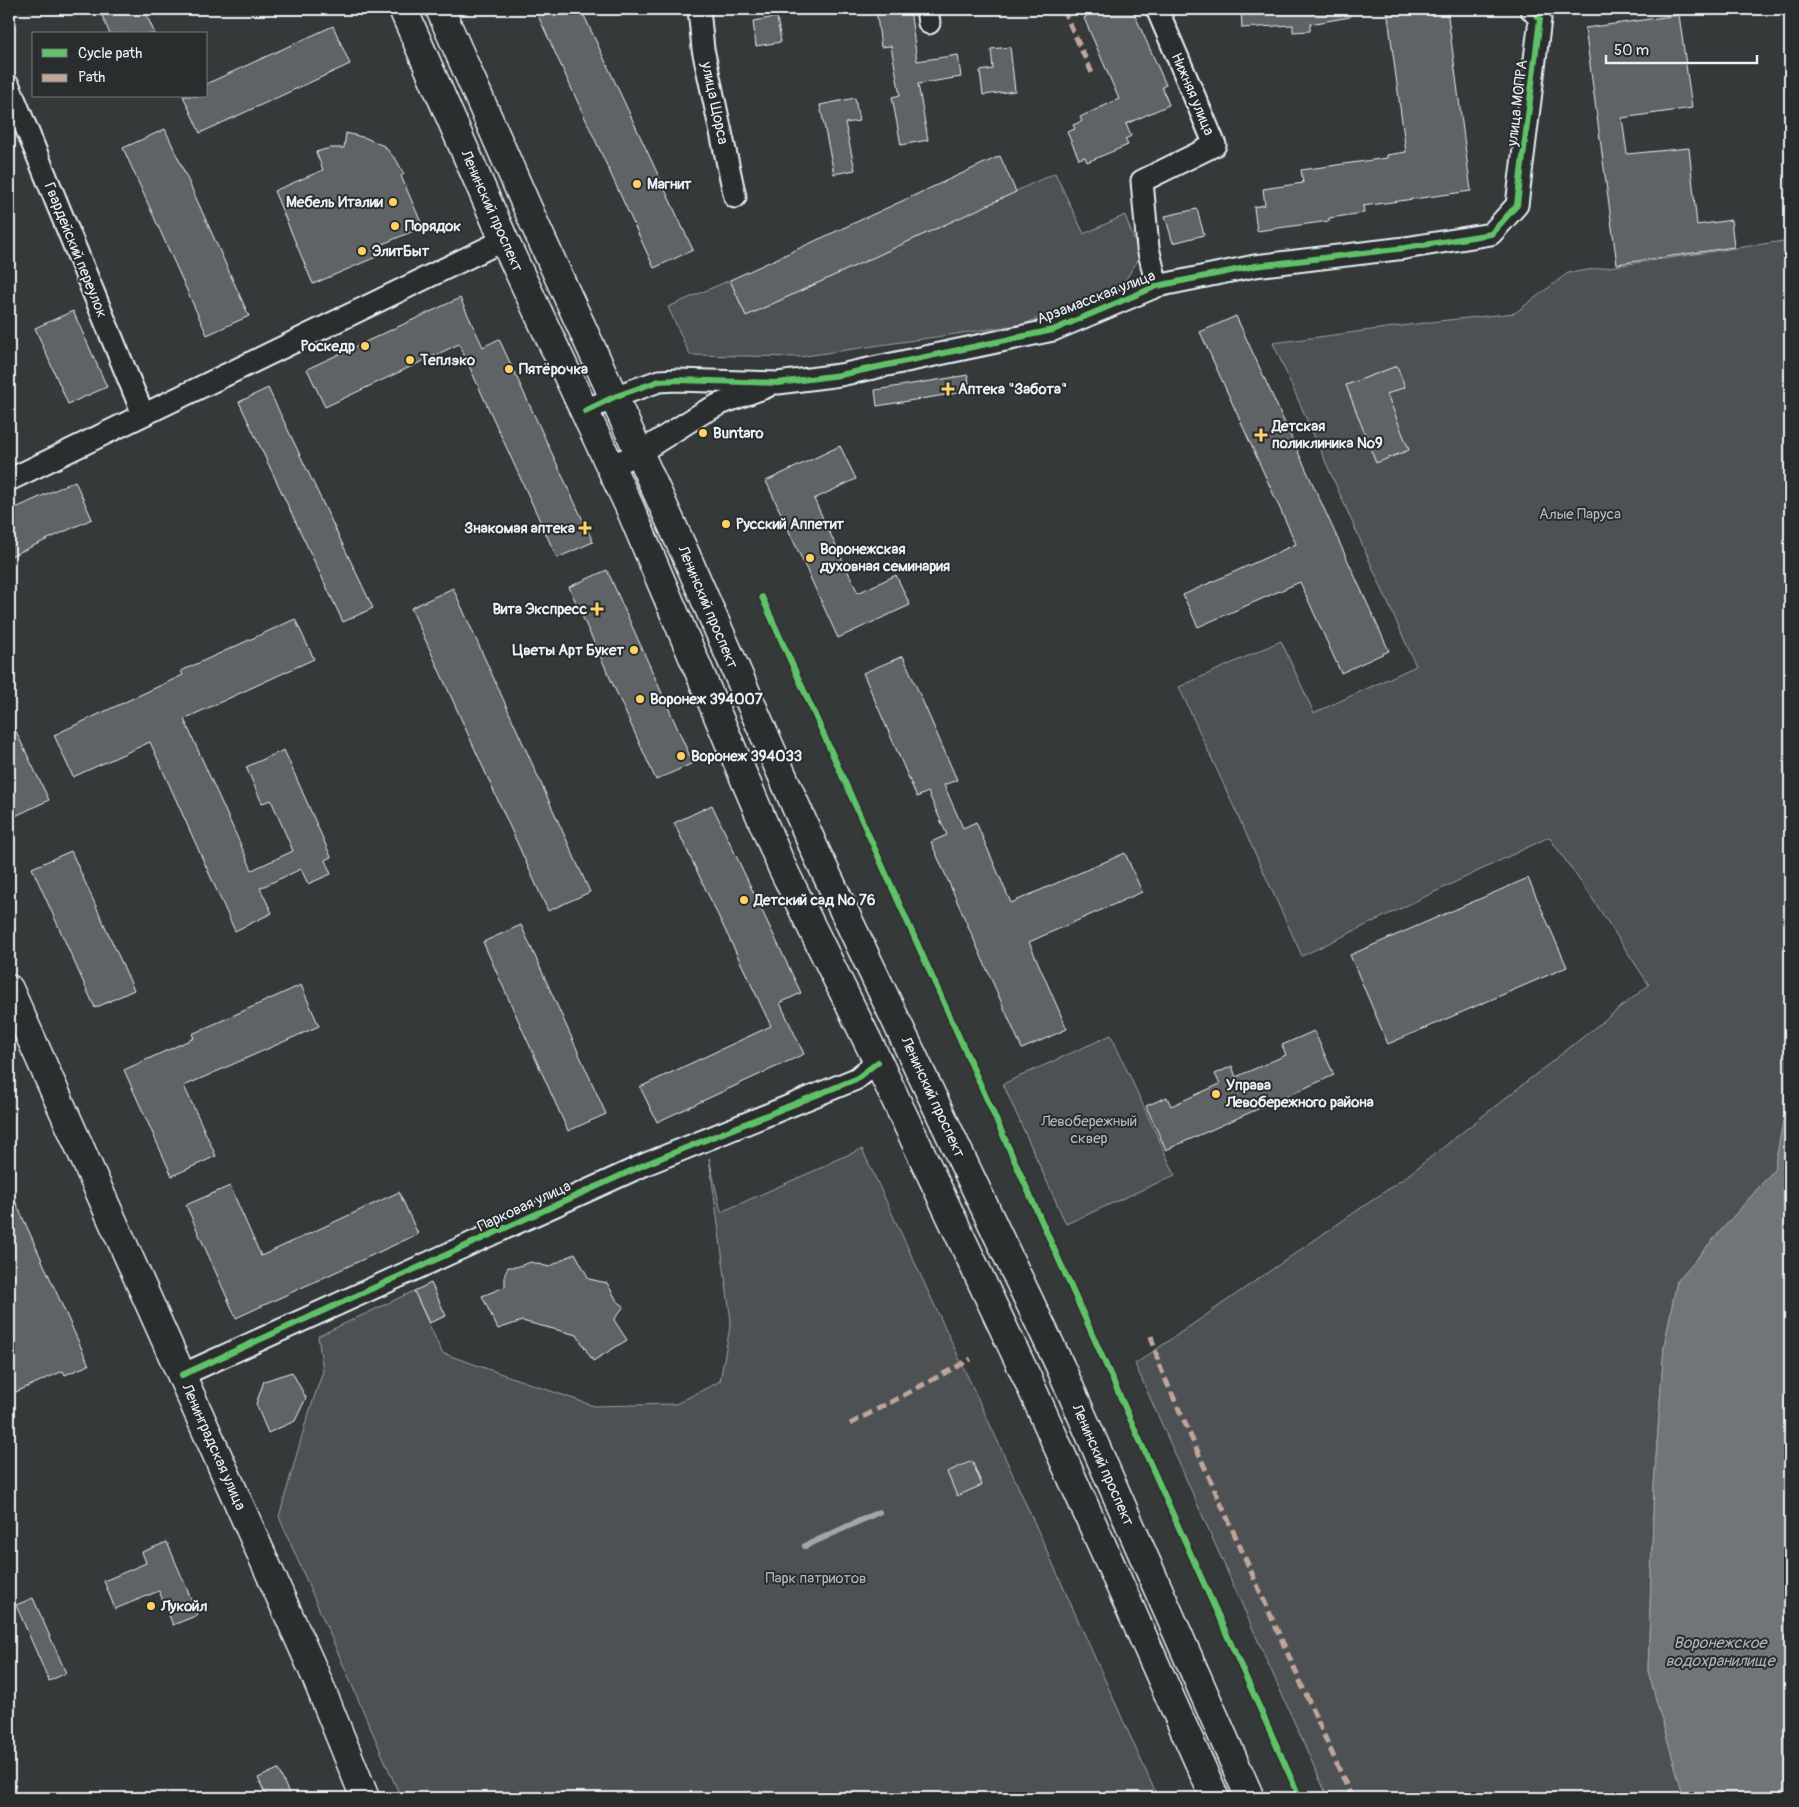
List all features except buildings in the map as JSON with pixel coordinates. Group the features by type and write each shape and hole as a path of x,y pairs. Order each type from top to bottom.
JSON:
{"main road":[{"name":"Ленинский проспект","path":"403,9 504,240 642,536 782,867 878,1062 1028,1380 1214,1798"},
{"name":"Ленинский проспект","path":"440,9 535,225 640,453 815,850 1060,1366 1250,1798"},
{"name":"Ленинградская улица","path":"9,989 314,1672 365,1798"},
{"path":"986,1293 1018,1280"}],"street":[{"name":"улица Щорса","path":"699,9 703,48 735,197"},
{"name":"Нижняя улица","path":"1157,9 1215,145 1142,181 1148,248 1157,286"},
{"name":"улица МОПРА","path":"1517,205 1540,12"},
{"name":"Гвардейский переулок","path":"9,86 143,414"},
{"name":"Арзамасская улица","path":"614,397 659,381 778,383 840,375 1053,330 1157,286 1255,266 1405,248 1492,234 1517,205"},
{"path":"9,480 504,240"},
{"name":"Арзамасская улица","path":"611,466 640,453 704,412 720,404 778,383"},
{"path":"585,411 614,397"},
{"name":"Парковая улица","path":"182,1375 646,1164 856,1078 878,1062"}],"green space":[{"path":"1055,173 1084,234 1125,215 1140,257 1122,285 1024,324 799,357 690,355 668,307 730,280 746,316"},
{"name":"Алые Паруса","path":"1790,240 1790,1085 1774,1170 1677,1281 1664,1346 1654,1485 1648,1671 1684,1798 1328,1798 1135,1364 1403,1179 1649,985 1549,837 1302,956 1179,687 1281,641 1314,713 1416,666 1273,343 1515,313 1568,273"},
{"name":"Левобережный сквер","path":"1111,1035 1175,1175 1066,1224 1003,1084"},
{"name":"Парк патриотов","path":"862,1149 999,1444 1158,1798 401,1798 279,1517 305,1425 323,1371 318,1336 414,1291 442,1353 594,1406 676,1404 720,1381 731,1321 709,1158 721,1212"}],"water":[{"name":"Воронежское водохранилище","path":"1790,1085 1790,1798 1684,1798 1648,1671 1654,1485 1664,1346 1677,1281 1774,1170"}],"waterway":[{"path":"805,1546 879,1512"}],"marked path":[{"path":"1063,9 1092,73"},
{"path":"1151,1336 1160,1367 1352,1798"},
{"path":"850,1424 971,1359"}],"cycle path":[{"path":"585,411 614,397 659,381 778,383 840,375 1053,330 1157,286 1255,266 1405,248 1491,234 1517,205 1540,19 1531,9"},
{"path":"762,597 1300,1798"},
{"path":"182,1375 646,1164 856,1079 878,1062"}],"place":[{"name":"Магнит","path":"637,184"},
{"name":"Мебель Италии","path":"393,202"},
{"name":"Порядок","path":"395,226"},
{"name":"ЭлитБыт","path":"362,251"},
{"name":"Роскедр","path":"365,346"},
{"name":"Теплэко","path":"410,360"},
{"name":"Пятёрочка","path":"509,369"},
{"name":"Аптека \"Забота\"","path":"948,389"},
{"name":"Buntaro","path":"703,433"},
{"name":"Детская поликлиника №9","path":"1261,435"},
{"name":"Русский Аппетит","path":"726,524"},
{"name":"Знакомая аптека","path":"585,528"},
{"name":"Воронежская духовная семинария","path":"810,558"},
{"name":"Вита Экспресс","path":"597,609"},
{"name":"Цветы Арт Букет","path":"634,650"},
{"name":"Воронеж 394007","path":"640,699"},
{"name":"Воронеж 394033","path":"681,756"},
{"name":"Детский сад № 76","path":"744,900"},
{"name":"Управа Левобережного района","path":"1216,1094"},
{"name":"Лукойл","path":"151,1606"}]}
